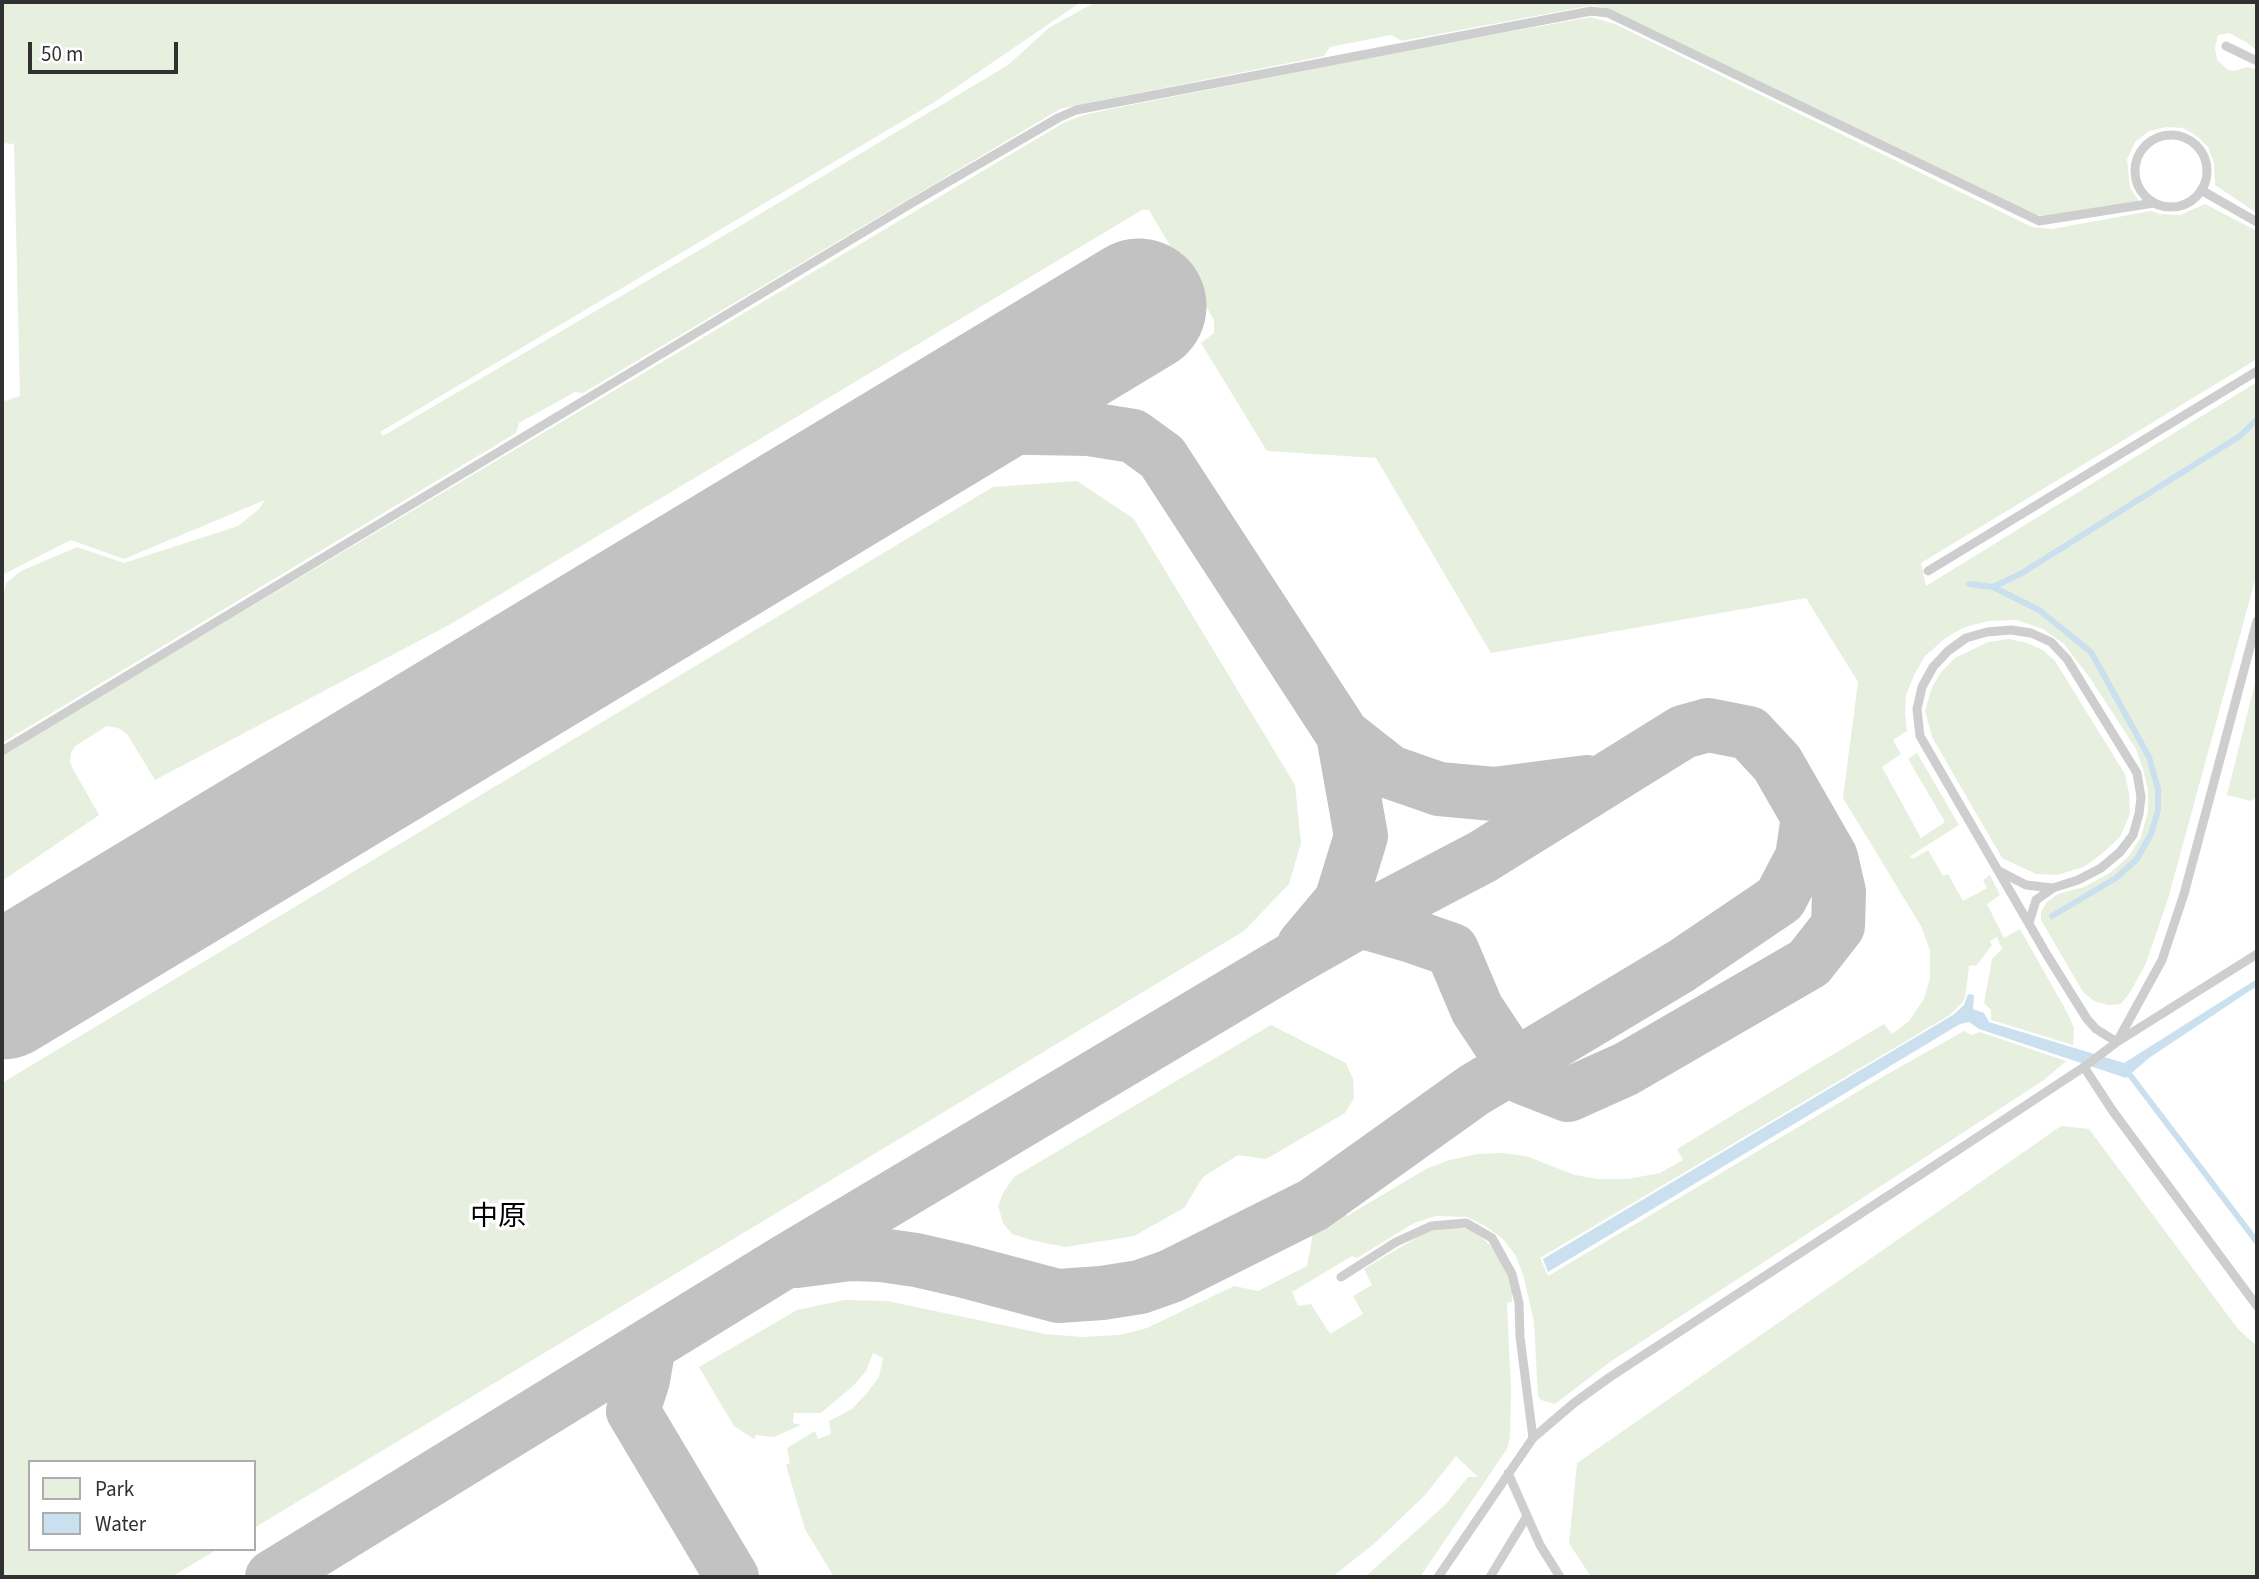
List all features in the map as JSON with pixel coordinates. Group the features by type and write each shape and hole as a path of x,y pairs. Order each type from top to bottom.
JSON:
{"lane":[{"path":"2,751 917,200 1076,110 1591,10 1608,13 2039,220 2154,203"},
{"path":"2226,46 2257,61"},
{"path":"2180,136 2191,142 2200,150 2205,161 2207,173 2201,190 2188,203 2176,207 2154,203 2138,187 2135,164 2139,154 2156,138 2180,136"},
{"path":"2201,190 2257,222"},
{"path":"1928,571 2257,371"},
{"path":"2117,1042 2162,960 2184,894 2257,621"},
{"path":"2029,923 2036,900 2053,888 2101,869 2120,852 2133,835 2141,797 2137,773 2067,659 2051,642 2031,633 2011,629 1966,638 1948,650 1933,667 1922,687 1917,709 1920,736 2029,923 2087,1019 2096,1030 2117,1042"},
{"path":"1999,871 2026,885 2053,888"},
{"path":"1438,1577 1532,1438 1609,1377 2084,1067 2117,1042 2257,954"},
{"path":"2084,1067 2112,1110 2257,1307"},
{"path":"1341,1277 1396,1242 1431,1226 1466,1223 1492,1238 1513,1274 1517,1293 1532,1438"},
{"path":"1508,1473 1540,1545 1560,1577"},
{"path":"1490,1577 1527,1516"}],"green space":[{"path":"2,2 1081,2 933,103 380,432 383,436 1008,65 1050,27 1096,2 2257,2 2257,51 2229,33 2218,35 2215,48 2217,60 2228,70 2248,67 2257,70 2257,213 2215,185 2214,163 2208,147 2197,136 2183,128 2167,127 2149,131 2135,142 2127,159 2130,188 2139,201 2045,216 2035,215 1593,5 1402,41 1391,35 1330,47 1324,56 1060,109 583,393 575,392 519,423 516,433 2,743 2,604 6,583 21,571 77,547 124,563 238,526 259,509 265,500 124,559 71,540 2,575 2,402 20,396 14,144 2,143"},
{"path":"1591,17 1615,24 2032,227 2052,229 2151,211 2180,215 2205,204 2257,231 2257,359 1921,563 1926,586 2257,382 2257,573 2168,899 2146,963 2121,1004 2108,1005 2094,1001 2083,992 2041,920 2041,912 2047,902 2058,894 2084,887 2110,873 2129,856 2141,837 2148,811 2148,790 2136,749 2090,678 2064,644 2043,629 2016,620 1989,621 1965,627 1947,637 1925,656 1906,695 1907,731 1893,740 1901,754 1882,767 1921,838 1945,822 1908,759 1917,753 1959,825 1910,856 1913,859 1928,850 1943,876 1948,874 1963,901 1987,888 1983,880 1990,875 2000,895 1987,904 2004,938 2020,929 2068,1014 2074,1028 2073,1045 1991,1020 1991,1010 1984,1003 1992,959 2002,949 1997,937 1990,941 1992,945 1977,965 1969,966 1965,998 1950,1015 1540,1258 1548,1276 1964,1031 1972,1035 1980,1032 2066,1061 2044,1080 1610,1362 1555,1404 1541,1400 1538,1396 1534,1322 1516,1256 1503,1239 1467,1217 1436,1216 1414,1223 1357,1258 1352,1256 1292,1292 1298,1306 1311,1304 1330,1334 1363,1314 1353,1296 1372,1285 1364,1269 1431,1229 1454,1227 1468,1229 1496,1251 1512,1281 1512,1302 1507,1303 1511,1389 1510,1437 1507,1449 1420,1577 1365,1577 1446,1504 1468,1477 1478,1477 1456,1456 1425,1495 1375,1543 1332,1577 834,1577 805,1529 786,1465 790,1463 787,1448 815,1431 818,1439 831,1434 829,1421 852,1409 867,1393 879,1377 883,1358 873,1353 866,1371 853,1386 821,1413 794,1413 793,1423 801,1425 774,1437 756,1435 754,1439 734,1426 699,1367 797,1310 844,1300 887,1301 1045,1334 1082,1337 1120,1335 1147,1328 1234,1286 1258,1291 1307,1266 1315,1223 1341,1208 1347,1216 1426,1169 1449,1160 1478,1154 1502,1153 1526,1156 1575,1175 1597,1179 1628,1179 1660,1173 1683,1160 1677,1149 1822,1061 1884,1024 1892,1034 1909,1021 1924,999 1930,978 1930,950 1921,926 1843,798 1858,682 1806,598 1491,653 1376,458 1267,451 1201,343 1214,333 1214,320 1149,210 1142,210 449,625 155,780 127,734 118,728 107,726 75,746 70,762 99,815 2,881 2,755 1065,122 1116,108"},
{"path":"1077,481 1134,519 1295,785 1301,843 1289,884 1244,931 256,1527 256,1460 28,1460 28,1551 215,1551 171,1577 2,1577 2,1083 993,487"},
{"path":"2009,639 2043,650 2055,661 2125,774 2129,793 2130,814 2120,837 2084,867 2057,875 2036,874 2002,858 1932,737 1925,711 1932,687 1942,671 1955,658 1988,642"},
{"path":"2257,675 2257,797 2251,801 2227,795"},
{"path":"1271,1025 1346,1063 1353,1079 1354,1098 1345,1113 1266,1159 1238,1155 1203,1177 1184,1208 1134,1236 1065,1247 1012,1234 1003,1223 998,1206 1014,1177"},
{"path":"2061,1126 2089,1129 2238,1329 2257,1346 2257,1577 1591,1577 1569,1543 1577,1463"}],"water":[{"path":"2257,979 2257,986 2149,1058 2126,1078 1979,1029 1969,1022 1960,1024 1548,1272 1543,1259 1953,1015 1964,1005 1968,994 1974,995 1973,1009 1984,1013 1989,1022 2124,1063"}],"waterway":[{"path":"1969,584 1993,587 2022,573 2240,436 2257,419"},
{"path":"1993,587 2039,610 2091,652 2149,757 2158,789 2158,810 2151,834 2137,859 2116,878 2052,916"},
{"path":"2130,1075 2257,1242"}],"taxiway":[{"path":"931,431 973,427 1089,429 1133,436 1162,457 1343,735 1361,836 1341,901 1304,945"},
{"path":"272,1577 786,1261 1293,959 1360,921 1482,857 1683,732 1708,725 1749,733 1777,763 1831,857 1839,892 1838,926 1809,963 1626,1069 1568,1095 1522,1077 1477,1009 1452,950 1360,921"},
{"path":"1343,735 1390,772 1439,789 1494,794 1587,782"},
{"path":"797,1261 850,1254 881,1255 964,1271 1058,1296 1140,1287 1171,1276 1313,1205 1474,1090 1681,966 1780,899 1802,857 1808,817"},
{"path":"649,1345 643,1380 633,1411 732,1577"}],"runway":[{"path":"2,992 1139,306"}],"district":[{"name":"中原","path":"498,1219"}]}
